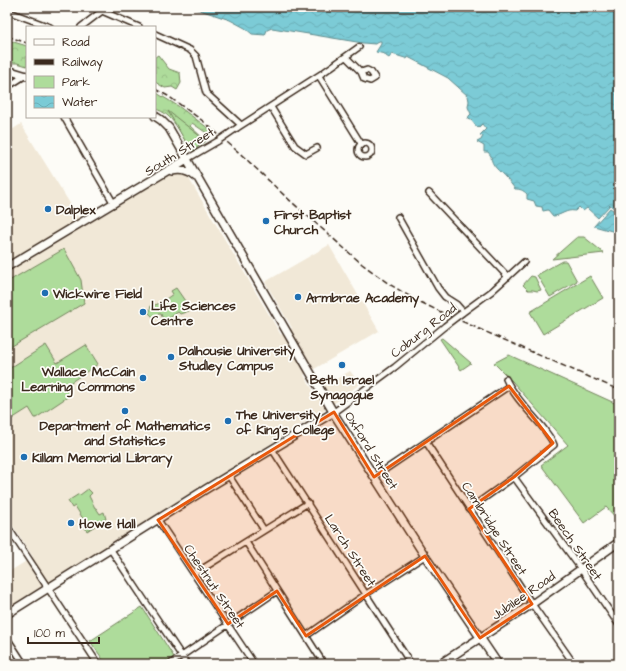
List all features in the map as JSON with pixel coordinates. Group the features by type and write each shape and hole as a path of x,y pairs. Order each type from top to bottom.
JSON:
{"main road":[{"path":"7,70 26,75"},
{"name":"Oxford Street","path":"156,117 169,128 334,412 374,477 498,664"},
{"name":"South Street","path":"7,267 170,171 187,159"},
{"path":"170,171 179,170 188,172 198,178"},
{"path":"7,614 334,412"},
{"name":"Jubilee Road","path":"440,664 532,604 619,542"}],"street":[{"path":"7,11 47,26"},
{"path":"82,26 102,11 137,26"},
{"path":"156,34 190,50 196,56 206,93 239,127"},
{"name":"South Street","path":"187,159 218,141 318,76 358,47"},
{"path":"346,57 361,72"},
{"path":"7,87 26,76"},
{"path":"318,76 362,145"},
{"path":"271,106 295,146 306,154 317,148"},
{"path":"65,118 114,204"},
{"path":"429,193 508,277"},
{"path":"398,217 438,288 445,297 456,304 462,313"},
{"name":"Coburg Road","path":"334,412 492,291 524,262"},
{"path":"469,509 514,477 554,445 509,386 506,379"},
{"path":"374,477 509,386"},
{"name":"Cambridge Street","path":"426,442 532,604 574,664"},
{"name":"Larch Street","path":"272,449 411,664"},
{"path":"229,476 264,530"},
{"name":"Beech Street","path":"514,477 581,569 619,625"},
{"path":"194,574 308,503"},
{"name":"Chestnut Street","path":"158,520 254,664"},
{"path":"7,526 98,664"},
{"path":"246,542 324,664"},
{"path":"111,550 187,664"},
{"path":"306,636 366,594 425,556"},
{"path":"170,664 277,591"},
{"path":"7,638 24,664"}],"highlighted area":[{"path":"509,386 553,443 514,477 469,509 532,604 480,638 425,556 306,636 277,591 228,624 158,520 334,412 374,477"}],"shaded area":[{"name":"Dalhousie University Studley Campus","path":"21,124 82,223 170,171 180,173 188,177 281,335 292,328 265,282 329,245 379,331 304,375 314,392 350,371 360,384 332,405 7,611 7,573 33,557 7,517 7,133"}],"green space":[{"path":"7,40 26,46 26,66 17,63 7,63"},
{"path":"158,55 169,69 180,73 181,83 177,90 172,87 165,88 156,83 156,56"},
{"path":"156,93 178,106 212,131 208,134 192,123 190,126 206,141 193,151 193,149 190,149 172,120 161,111 156,109"},
{"path":"168,111 206,141 191,151"},
{"path":"577,237 584,237 604,253 552,259"},
{"name":"Wickwire Field","path":"64,249 81,280 84,303 7,349 7,282"},
{"path":"562,261 566,261 577,281 550,297 537,275"},
{"path":"531,276 535,277 541,290 528,290 523,285"},
{"path":"590,276 603,298 543,334 530,312"},
{"path":"176,288 185,301 186,309 189,311 180,314 178,312 164,322 161,314 158,314 154,318 149,313 151,306 160,303 173,294 171,291"},
{"path":"442,338 471,363 461,370 440,339"},
{"path":"46,345 57,363 86,345 98,364 68,384 69,396 36,418 29,408 7,422 7,371"},
{"path":"509,355 619,405 619,500 617,501 619,503 619,521 606,507 584,523 541,465 568,445 512,381 494,363"},
{"path":"88,489 92,493 89,496 95,508 100,514 104,512 106,519 97,523 98,524 87,531 83,524 85,522 75,506 72,508 68,501"},
{"path":"142,607 174,657 164,664 106,664 90,641"}],"water":[{"path":"191,7 619,7 619,212 610,205 598,218 587,208 583,211 579,207 575,211 569,211 553,216 548,210 543,211 542,207 536,206 534,201 527,199 526,193 515,189 494,166 491,156 488,152 484,152 484,146 477,142 481,140 483,136 480,135 486,129 482,124 478,128 471,120 468,119 471,114 468,107 468,96 448,78 408,57 407,59 392,54 389,58 385,54 376,52 381,44 381,41 375,44 363,43 272,28 267,30 265,35 252,34 245,28 230,20"},
{"path":"610,208 619,214 619,233 594,226"}],"railway":[{"path":"7,36 26,43"},
{"path":"156,90 168,96 203,121 362,264 389,284 416,300 445,314 619,390"}],"place":[{"name":"Dalplex","path":"48,209"},
{"name":"First Baptist Church","path":"266,221"},
{"name":"Wickwire Field","path":"45,293"},
{"name":"Armbrae Academy","path":"298,297"},
{"name":"Life Sciences Centre","path":"143,312"},
{"name":"Dalhousie University Studley Campus","path":"171,357"},
{"name":"Beth Israel Synagogue","path":"342,365"},
{"name":"Wallace McCain Learning Commons","path":"143,378"},
{"name":"Department of Mathematics and Statistics","path":"125,411"},
{"name":"The University of King's College","path":"228,421"},
{"name":"Killam Memorial Library","path":"24,457"},
{"name":"Howe Hall","path":"71,523"}]}
